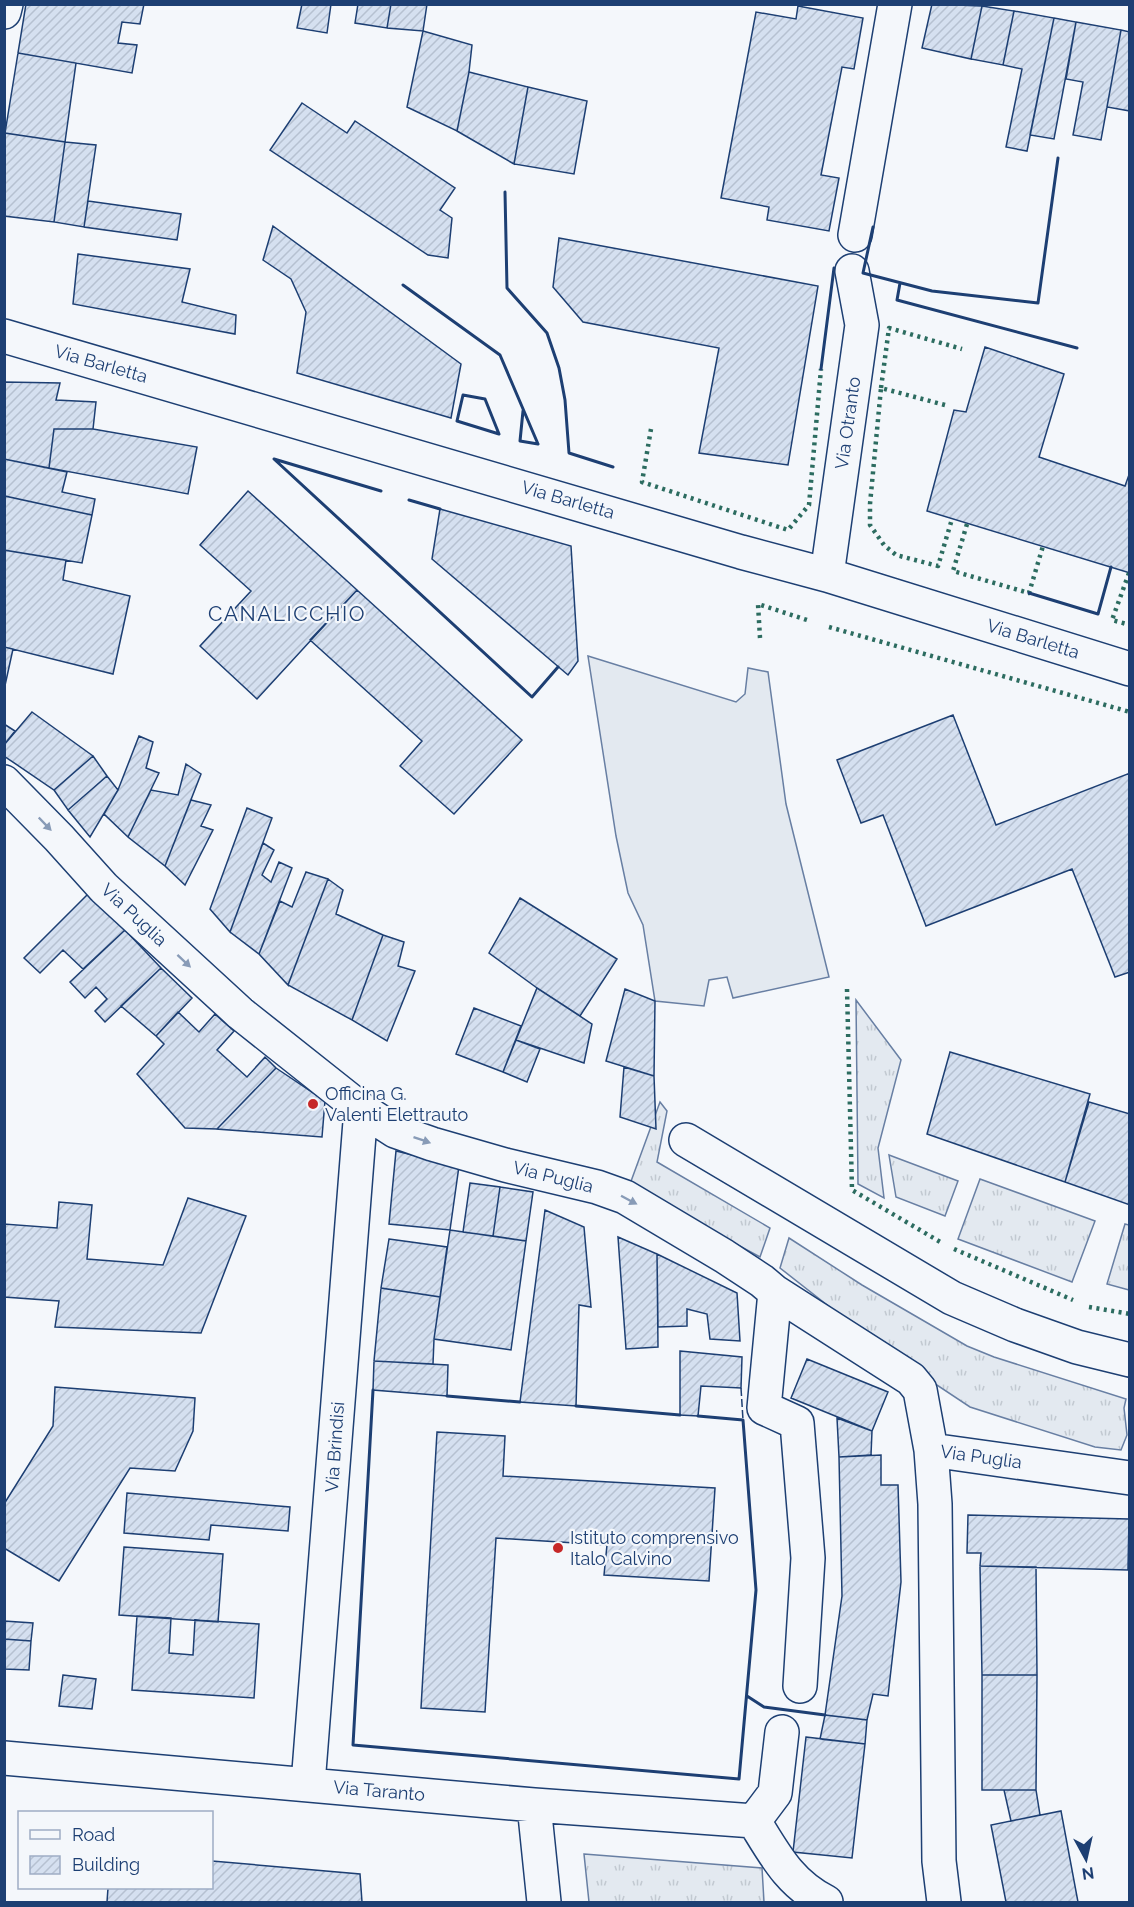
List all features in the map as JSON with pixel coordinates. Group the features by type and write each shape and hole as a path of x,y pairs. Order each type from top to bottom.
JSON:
{"street":[{"path":"4,12 6,4"},
{"path":"855,235 895,4"},
{"name":"Via Otranto","path":"827,575 862,325 852,271"},
{"name":"Via Barletta","path":"4,336 741,552 827,575 1130,669"},
{"name":"Via Puglia","path":"4,782 104,888 240,1013 361,1109 395,1131 432,1144 597,1187 625,1197 724,1256 762,1281 774,1292 911,1379 920,1390 931,1450 1130,1478"},
{"name":"Via Brindisi","path":"308,1784 361,1109"},
{"path":"686,1140 951,1298 1015,1325 1077,1347 1130,1360"},
{"path":"774,1292 764,1408 797,1424 808,1558 801,1686"},
{"path":"931,1450 935,1504 939,1861 944,1902"},
{"path":"782,1731 775,1793 754,1821 783,1869 817,1900"},
{"name":"Via Taranto","path":"4,1758 534,1805 754,1821"},
{"path":"534,1805 544,1902"}],"green space":[{"path":"588,656 736,702 745,694 748,668 768,672 786,804 829,977 733,998 727,977 709,980 704,1006 655,1001 643,925 628,893 616,836"},
{"path":"856,1000 901,1060 878,1148 884,1198 858,1184"},
{"path":"660,1102 667,1111 657,1162 770,1228 760,1257 643,1194 630,1184"},
{"path":"889,1155 958,1181 945,1216 896,1197"},
{"path":"980,1179 1095,1221 1072,1282 958,1239"},
{"path":"1125,1224 1129,1225 1129,1290 1107,1284"},
{"path":"789,1238 862,1285 967,1346 994,1357 1126,1399 1124,1408 1127,1435 1121,1450 1095,1447 970,1407 887,1352 780,1268"},
{"path":"584,1854 762,1868 764,1902 589,1902"}],"building":[{"path":"26,4 144,4 140,24 122,22 118,43 137,45 132,73 18,53"},
{"path":"302,4 331,4 327,33 297,28"},
{"path":"358,4 391,4 387,28 355,23"},
{"path":"391,4 427,4 423,31 387,28"},
{"path":"932,4 982,6 971,59 922,48"},
{"path":"798,6 863,18 854,69 842,67 821,175 839,178 829,231 767,220 769,207 721,198 756,12 796,19"},
{"path":"982,6 1014,11 1003,65 971,59"},
{"path":"1014,11 1054,18 1027,151 1006,147 1022,69 1003,65"},
{"path":"1054,18 1076,22 1054,139 1030,135"},
{"path":"1076,22 1121,30 1101,140 1073,135 1083,82 1066,79"},
{"path":"1121,30 1130,32 1130,111 1107,107"},
{"path":"423,31 472,45 457,131 407,107"},
{"path":"18,53 76,63 65,142 5,133"},
{"path":"469,72 528,87 514,164 457,131"},
{"path":"528,87 587,101 574,174 514,164"},
{"path":"302,103 347,133 355,121 455,188 440,210 452,218 448,258 428,255 270,150"},
{"path":"5,133 65,142 54,222 4,216"},
{"path":"65,142 96,145 84,227 54,222"},
{"path":"88,201 181,214 177,240 84,227"},
{"path":"273,226 461,364 451,418 297,373 306,312 291,279 263,260"},
{"path":"559,238 818,286 788,465 699,453 719,348 583,322 553,287"},
{"path":"78,254 190,269 182,302 236,315 235,334 73,304"},
{"path":"985,347 1064,374 1039,457 1125,486 1130,472 1130,573 927,511 954,410 966,412"},
{"path":"4,382 60,383 56,400 96,402 93,429 54,429 49,468 4,459"},
{"path":"54,429 93,429 197,447 188,494 49,468"},
{"path":"4,459 67,472 62,492 95,499 92,515 4,496"},
{"path":"248,491 357,590 257,699 200,646 251,591 200,545"},
{"path":"5,496 92,515 82,563 4,550"},
{"path":"440,509 571,546 578,661 568,675 432,559"},
{"path":"4,550 66,560 63,580 130,596 113,674 4,647"},
{"path":"357,590 522,740 454,814 400,766 422,741 310,640"},
{"path":"4,647 13,649 4,690"},
{"path":"32,712 93,756 54,790 4,756 4,745"},
{"path":"953,715 996,825 1130,773 1130,972 1115,977 1072,869 926,926 883,815 861,823 837,760"},
{"path":"4,724 15,731 4,745"},
{"path":"139,736 153,742 146,768 159,773 128,837 104,814 118,790"},
{"path":"93,756 107,776 68,810 54,790"},
{"path":"186,764 201,774 165,866 128,837 151,790 178,795"},
{"path":"107,776 118,790 90,837 68,810"},
{"path":"191,800 211,805 201,826 213,830 185,885 165,866"},
{"path":"247,808 272,818 230,932 210,909"},
{"path":"263,843 274,850 262,875 271,882 279,862 292,868 259,954 230,932"},
{"path":"306,872 328,879 288,985 259,954 280,901 292,907"},
{"path":"328,879 343,890 336,914 383,935 352,1020 288,985"},
{"path":"88,894 125,930 83,969 63,950 40,973 24,958"},
{"path":"520,898 617,959 580,1016 489,953"},
{"path":"125,930 161,968 105,1022 95,1011 107,999 96,987 85,998 70,982"},
{"path":"383,935 404,942 398,966 415,971 387,1041 352,1020"},
{"path":"161,968 192,998 156,1036 121,1006"},
{"path":"537,988 592,1024 584,1063 516,1040"},
{"path":"625,989 655,1001 654,1076 606,1061"},
{"path":"474,1008 521,1026 503,1072 456,1054"},
{"path":"178,1012 199,1032 215,1014 234,1031 217,1050 247,1077 265,1057 276,1068 217,1129 185,1128 137,1074 164,1044 156,1036"},
{"path":"516,1040 540,1049 527,1082 503,1072"},
{"path":"950,1052 1090,1094 1065,1182 927,1134"},
{"path":"624,1067 654,1076 656,1129 620,1117"},
{"path":"276,1068 325,1101 322,1137 217,1129"},
{"path":"1089,1102 1130,1114 1130,1205 1065,1182"},
{"path":"396,1151 459,1166 450,1230 389,1224"},
{"path":"470,1183 500,1187 493,1236 463,1232"},
{"path":"500,1187 533,1192 526,1241 493,1236"},
{"path":"188,1198 246,1216 201,1333 55,1327 59,1301 4,1297 4,1224 57,1228 59,1202 92,1205 87,1259 163,1265"},
{"path":"545,1210 584,1227 591,1307 579,1305 576,1406 520,1402"},
{"path":"450,1230 526,1241 511,1350 434,1339"},
{"path":"618,1237 657,1254 658,1347 626,1349"},
{"path":"389,1239 447,1247 440,1297 381,1288"},
{"path":"657,1254 737,1293 740,1341 710,1339 707,1314 687,1309 687,1326 658,1327"},
{"path":"381,1288 440,1297 433,1364 374,1361"},
{"path":"680,1351 742,1357 741,1388 701,1386 698,1416 680,1415"},
{"path":"807,1359 888,1392 872,1431 791,1398"},
{"path":"374,1361 448,1365 447,1396 373,1390"},
{"path":"55,1387 195,1398 193,1431 175,1471 130,1468 59,1581 4,1548 4,1504 53,1426"},
{"path":"837,1418 872,1431 871,1455 839,1457"},
{"path":"437,1432 505,1436 503,1476 715,1488 709,1581 604,1575 607,1545 496,1538 485,1712 421,1708"},
{"path":"881,1455 881,1485 898,1485 901,1582 888,1696 873,1694 867,1720 825,1715 842,1596 839,1457"},
{"path":"127,1493 290,1507 288,1531 211,1525 209,1540 124,1533"},
{"path":"968,1515 1129,1519 1128,1570 980,1566 981,1553 967,1553"},
{"path":"124,1547 223,1554 218,1622 119,1615"},
{"path":"980,1566 1036,1567 1037,1675 982,1675"},
{"path":"137,1616 171,1618 169,1653 193,1655 195,1620 259,1624 254,1698 132,1690"},
{"path":"4,1621 33,1623 31,1641 4,1639"},
{"path":"4,1639 31,1641 29,1670 4,1669"},
{"path":"63,1675 96,1679 92,1709 59,1706"},
{"path":"982,1675 1037,1675 1036,1790 982,1790"},
{"path":"825,1715 867,1720 865,1744 820,1739"},
{"path":"806,1737 865,1744 852,1858 793,1852"},
{"path":"1004,1790 1036,1790 1040,1815 1011,1821"},
{"path":"1061,1811 1078,1902 1006,1902 991,1825"},
{"path":"213,1861 360,1874 362,1902 107,1902 108,1889 213,1889"}],"hedge":[{"path":"881,388 889,328 962,349"},
{"path":"651,429 642,482 788,530 809,505 821,369"},
{"path":"945,405 881,388 870,525 884,545 896,555 938,566 952,519"},
{"path":"967,524 953,571 1029,593 1043,546"},
{"path":"1129,573 1112,620 1130,625"},
{"path":"760,638 758,604 810,621"},
{"path":"829,627 1130,712"},
{"path":"847,989 852,1190 942,1243"},
{"path":"954,1249 1073,1300"},
{"path":"1089,1307 1130,1314"}],"fence":[{"path":"741,1388 743,1420"}],"wall":[{"path":"873,227 863,273 932,291 1038,303 1058,158"},
{"path":"505,192 507,288 547,333 559,368 565,400 569,453 613,467"},
{"path":"821,369 834,268"},
{"path":"900,283 897,300 1077,348"},
{"path":"403,285 500,355 538,444"},
{"path":"463,395 485,399 499,434 457,421 463,395"},
{"path":"523,411 520,441 538,444"},
{"path":"381,491 274,459 532,697 558,667"},
{"path":"409,500 440,509"},
{"path":"1029,593 1098,614 1111,567"},
{"path":"373,1390 353,1745 739,1779 756,1590 743,1420 698,1416"},
{"path":"447,1396 520,1402"},
{"path":"576,1406 680,1415"},
{"path":"747,1696 764,1707 825,1715"}],"place":[{"name":"Officina G. Valenti Elettrauto","path":"313,1104"},
{"name":"Istituto comprensivo Italo Calvino","path":"558,1548"}],"district":[{"name":"CANALICCHIO","path":"287,614"}]}
